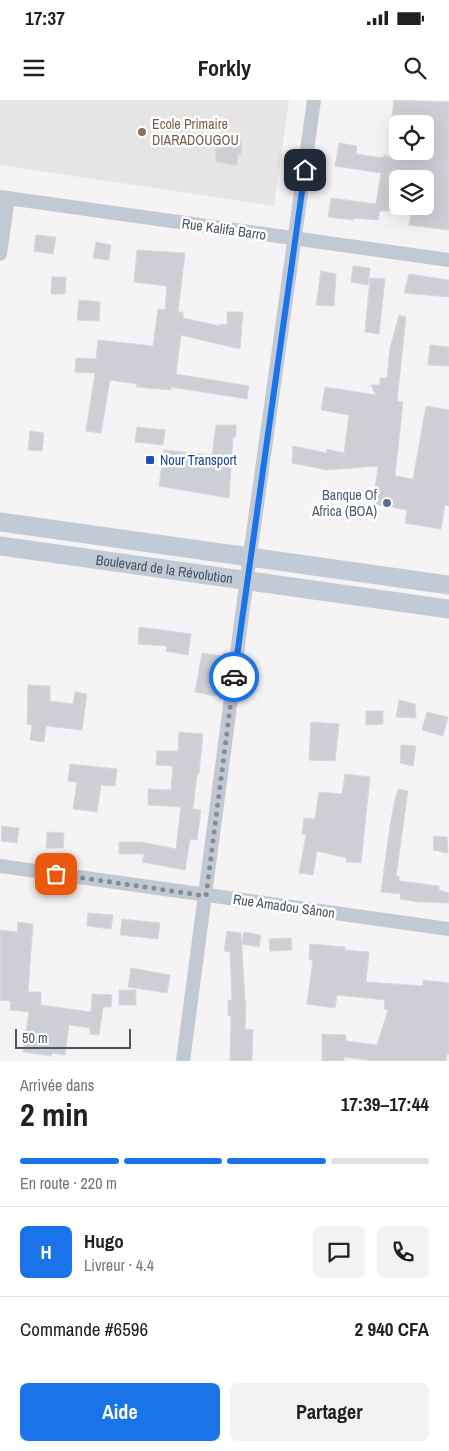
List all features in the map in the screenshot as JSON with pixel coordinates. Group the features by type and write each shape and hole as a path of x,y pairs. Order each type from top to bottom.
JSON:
{"main road":[{"name":"Boulevard de la Révolution","path":"0,522 449,584"},
{"name":"Boulevard de la Révolution","path":"0,546 449,609"}],"street":[{"path":"183,1061 250,556 314,100"},
{"path":"0,254 4,198"},
{"name":"Rue Kalifa Barro","path":"4,198 449,260"},
{"name":"Rue Amadou Sânon","path":"0,866 449,929"}],"shaded area":[{"name":"Ecole Primaire DIARADOUGOU","path":"0,100 289,100 274,206 0,165"}],"building":[{"path":"394,100 449,102 449,230 409,225 411,215 434,215 434,170 389,170 389,211 380,211 378,220 328,217 331,198 376,204 381,173 335,166 339,143 357,146 356,154 383,158 384,156 389,156 389,160 434,160 434,115 392,115"},
{"path":"215,137 242,139 241,154 238,154 237,165 216,162"},
{"path":"36,235 56,237 53,254 34,251"},
{"path":"96,242 111,245 109,260 93,258"},
{"path":"137,250 185,253 178,312 183,312 183,318 220,326 220,324 227,325 227,312 243,312 240,349 181,335 176,374 249,386 247,399 171,387 171,390 136,387 137,384 110,380 101,433 86,431 95,373 75,372 76,358 96,359 98,340 153,346 158,309 165,310 167,286 134,282"},
{"path":"353,266 370,268 368,285 351,282"},
{"path":"321,271 336,274 334,306 316,305"},
{"path":"409,274 449,280 449,297 404,293"},
{"path":"52,277 66,277 65,294 51,294"},
{"path":"370,278 385,279 379,334 365,332"},
{"path":"79,300 100,302 99,321 77,320"},
{"path":"399,315 406,317 397,401 403,402 395,476 413,479 426,406 449,410 449,506 445,505 441,529 405,523 407,510 373,504 378,466 327,470 292,463 293,446 327,453 327,449 344,453 349,415 321,410 325,387 376,395 371,385 380,385 380,378 387,378 390,348"},
{"path":"430,345 449,347 449,366 428,365"},
{"path":"216,425 236,425 236,437 233,437 229,498 159,486 164,450 212,455"},
{"path":"137,427 165,430 163,445 135,442"},
{"path":"30,431 44,433 42,451 28,450"},
{"path":"139,627 191,634 188,655 166,651 167,646 138,644"},
{"path":"202,653 221,656 215,696 195,692"},
{"path":"28,685 50,686 50,701 73,704 75,692 87,694 82,730 46,726 44,742 30,740 32,725 27,724"},
{"path":"399,700 415,704 416,718 396,717"},
{"path":"366,711 383,711 383,724 366,725"},
{"path":"427,712 448,717 443,736 422,730"},
{"path":"311,722 339,724 335,761 309,760"},
{"path":"179,732 203,734 193,809 201,810 197,840 190,839 185,870 142,862 144,854 119,854 119,842 142,842 176,849 181,807 148,805 148,789 171,790 173,766 156,765 157,751 178,751"},
{"path":"401,745 416,746 413,766 400,763"},
{"path":"70,764 117,769 115,786 101,785 97,812 73,809 77,782 68,781"},
{"path":"345,774 370,777 361,863 346,862 347,858 317,851 313,875 299,873 306,835 302,834 304,818 315,819 319,792 342,794"},
{"path":"399,789 408,791 396,876 399,876 399,881 439,886 439,890 449,893 449,903 418,902 400,899 401,894 381,892 390,825"},
{"path":"2,826 19,828 17,843 1,841"},
{"path":"47,832 64,833 63,848 46,848"},
{"path":"434,836 447,837 448,853 433,850"},
{"path":"88,913 113,915 111,929 87,926"},
{"path":"122,919 160,923 158,939 120,935"},
{"path":"18,922 33,924 28,992 41,992 41,1005 91,1012 92,994 112,995 111,1007 103,1007 99,1035 90,1034 90,1028 69,1025 65,1055 52,1053 51,1056 23,1052 29,1012 10,1010 11,1001 0,1000 0,930 17,932"},
{"path":"227,931 241,933 246,1001 245,1029 253,1030 252,1061 230,1061 231,1016 228,1016 228,1000 232,1000 230,952 224,951"},
{"path":"244,932 261,935 259,947 242,944"},
{"path":"291,938 292,950 270,951 269,939"},
{"path":"310,944 345,947 345,950 369,952 366,982 423,986 423,980 449,983 449,1054 447,1054 446,1061 373,1061 344,1057 344,1061 322,1061 322,1034 346,1035 346,1041 377,1045 388,1010 384,1009 385,1000 337,995 335,1008 307,1004 313,960 309,959"},
{"path":"131,968 170,975 167,993 128,987"},
{"path":"119,990 136,990 136,1005 119,1005"}],"way so far":[{"path":"56,874 206,896 234,677"}],"place":[{"name":"Ecole Primaire DIARADOUGOU","path":"142,132"},
{"name":"Nour Transport","path":"150,460"},
{"name":"Banque Of Africa (BOA)","path":"387,503"}],"route":[{"path":"234,677 305,170"}]}
